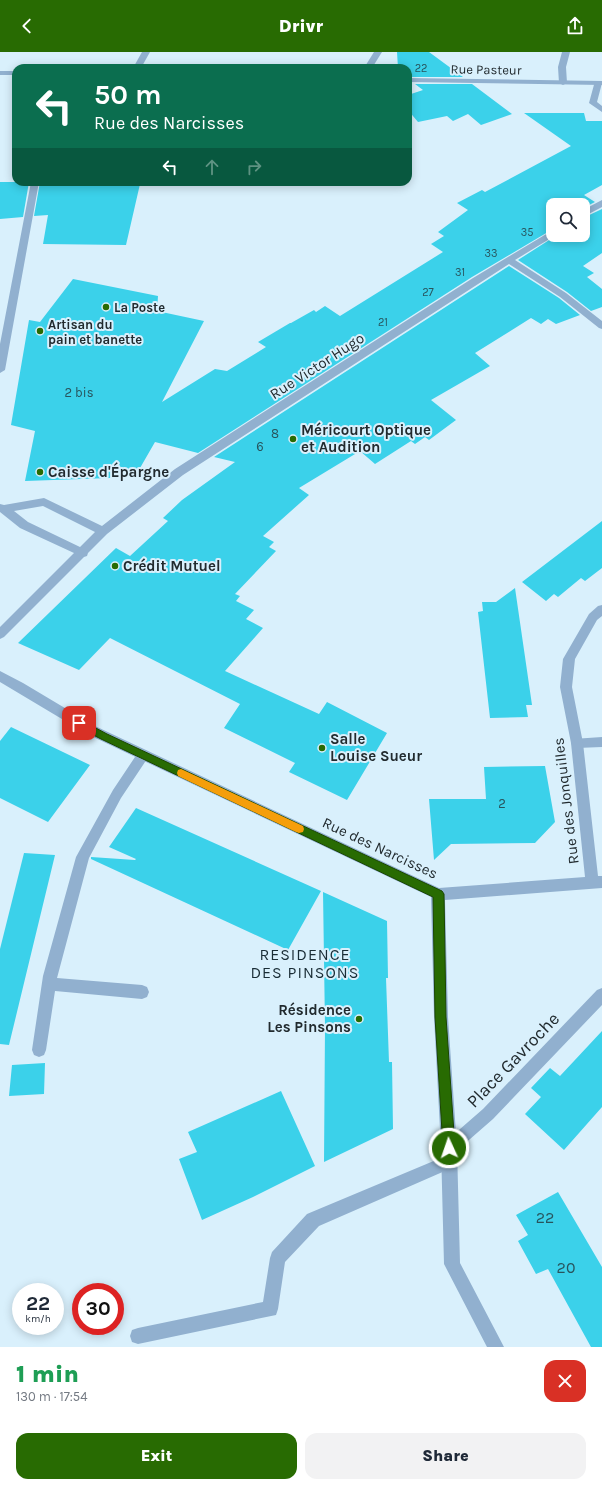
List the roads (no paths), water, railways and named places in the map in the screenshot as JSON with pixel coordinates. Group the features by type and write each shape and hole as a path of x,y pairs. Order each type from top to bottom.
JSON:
{"street":[{"path":"139,64 146,52"},
{"path":"370,64 378,52"},
{"path":"563,83 562,67 566,52"},
{"path":"0,73 12,73"},
{"name":"Rue Pasteur","path":"412,80 600,83"},
{"path":"600,83 593,103 602,110"},
{"path":"0,370 34,186"},
{"path":"590,210 602,203"},
{"name":"Rue Victor Hugo","path":"0,634 83,553 103,531 179,472 546,237"},
{"path":"509,260 563,295 602,326"},
{"path":"2,508 44,502 103,531"},
{"path":"2,508 24,524 83,553"},
{"name":"Rue des Jonquilles","path":"597,882 577,743 566,687 569,659 593,617 602,609"},
{"name":"Rue des Narcisses","path":"0,676 20,686 91,730 438,894 441,1017 449,1155 452,1264 496,1347"},
{"path":"577,743 602,742"},
{"path":"39,1050 49,984 83,857 117,794 143,755"},
{"path":"438,894 597,882"},
{"path":"49,984 142,992"},
{"name":"Place Gavroche","path":"138,1336 270,1308 278,1258 313,1220 449,1155 602,995"}],"place":[{"name":"La Poste","path":"106,307"},
{"name":"Artisan du pain et banette","path":"40,331"},
{"name":"Méricourt Optique et Audition","path":"293,439"},
{"name":"Caisse d'Épargne","path":"40,472"},
{"name":"Crédit Mutuel","path":"115,566"},
{"name":"Salle Louise Sueur","path":"322,748"},
{"name":"Résidence Les Pinsons","path":"359,1019"}],"district":[{"name":"RESIDENCE DES PINSONS","path":"305,963"}]}
